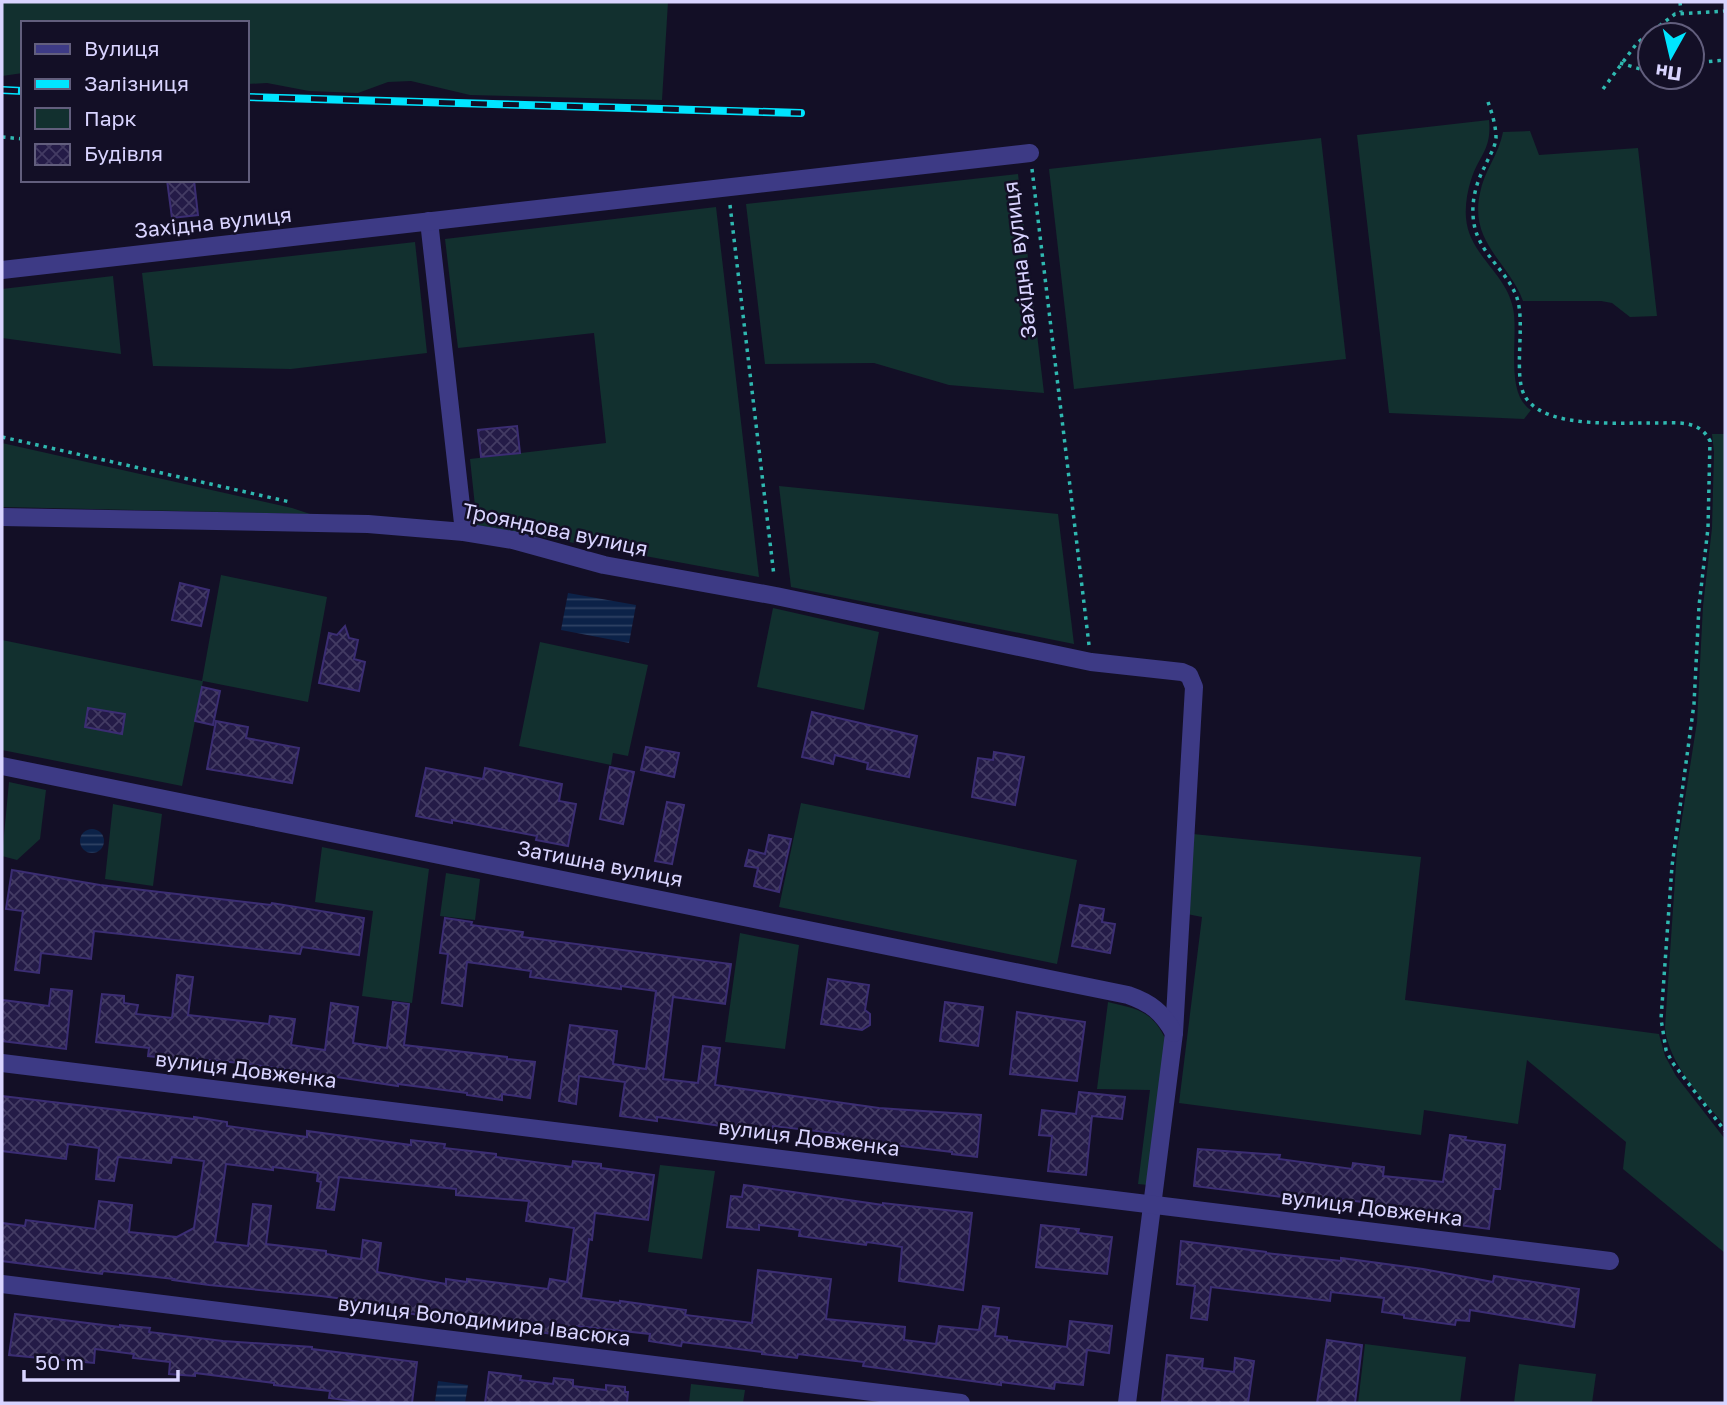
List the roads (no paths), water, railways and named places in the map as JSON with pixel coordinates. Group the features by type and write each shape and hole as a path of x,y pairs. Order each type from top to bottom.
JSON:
{"street":[{"name":"Західна вулиця","path":"2,270 1030,153"},
{"path":"429,221 464,532"},
{"name":"Трояндова вулиця","path":"2,516 368,524 464,532 513,540 604,565 776,596 1091,662 1182,672 1192,679 1195,687 1174,1034 1127,1403"},
{"name":"Затишна вулиця","path":"2,766 1128,995 1159,1010 1174,1034"},
{"name":"вулиця Довженка","path":"2,1063 1610,1261"},
{"name":"вулиця Володимира Івасюка","path":"2,1284 961,1403"}],"water":[{"path":"568,593 636,605 629,643 561,630"},
{"path":"92,829 100,833 104,841 100,849 92,853 84,849 80,841 84,833"},
{"path":"438,1381 468,1385 465,1403 435,1401"}],"railway":[{"path":"2,90 21,91"},
{"path":"248,97 801,113"}]}
